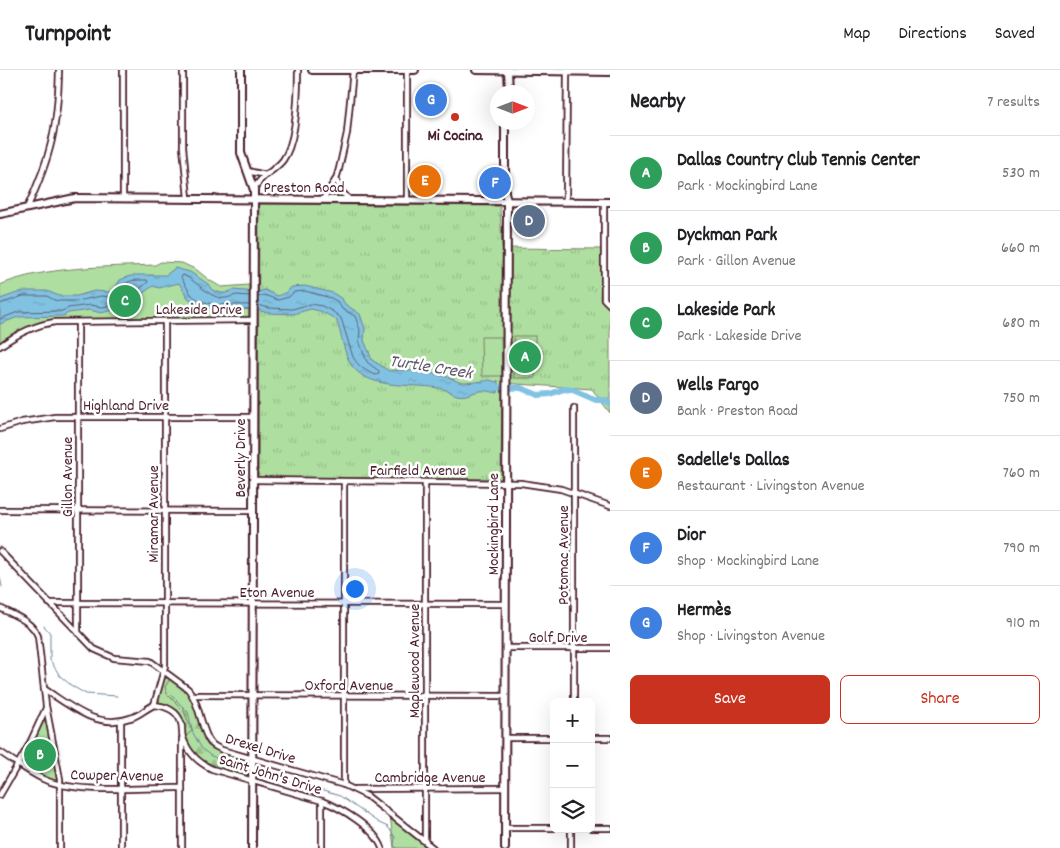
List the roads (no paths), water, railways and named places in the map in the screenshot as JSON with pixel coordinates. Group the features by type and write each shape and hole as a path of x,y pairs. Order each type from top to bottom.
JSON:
{"main road":[{"name":"Beverly Drive","path":"241,70 241,144 243,160 254,190 252,848"},
{"path":"312,70 416,70"},
{"path":"476,70 610,72"},
{"path":"507,85 508,70"},
{"name":"Mockingbird Lane","path":"505,848 507,201 509,192 507,130"},
{"name":"Preston Road","path":"0,214 75,198 607,202"}],"street":[{"path":"27,208 44,169 53,137 58,107 59,70"},
{"path":"123,70 123,198"},
{"path":"183,70 183,147 188,198"},
{"path":"254,190 258,180 282,162 290,146 298,102 298,70"},
{"path":"323,200 336,179 347,133 353,70"},
{"path":"405,70 407,200"},
{"path":"566,71 566,201"},
{"path":"248,171 266,175"},
{"path":"336,179 342,192 350,200"},
{"path":"607,202 604,299 610,306"},
{"name":"Lakeside Drive","path":"0,346 22,332 38,325 55,322 165,321 253,317"},
{"name":"Miramar Avenue","path":"154,705 164,671 165,321"},
{"name":"Gillon Avenue","path":"78,322 78,633"},
{"name":"Potomac Avenue","path":"574,408 574,698"},
{"name":"Highland Drive","path":"0,429 35,419 78,417 253,417"},
{"name":"Fairfield Avenue","path":"253,480 542,485 574,493 610,506"},
{"path":"344,482 344,785"},
{"name":"Maplewood Avenue","path":"425,841 426,482"},
{"path":"0,510 253,510"},
{"name":"Drexel Drive","path":"0,551 94,649 114,658 150,660 180,682 193,695 206,734 212,744 222,750 354,789 367,796 432,848"},
{"name":"Eton Avenue","path":"49,603 506,604"},
{"path":"0,608 28,623 36,632 46,706 60,785 60,848"},
{"name":"Golf Drive","path":"506,648 610,648"},
{"path":"44,689 90,718 106,722 121,721 134,717 154,705"},
{"name":"Oxford Avenue","path":"193,695 506,696"},
{"name":"Saint John's Drive","path":"154,705 170,709 177,714 181,723 182,736 190,752 201,763 252,781 338,807 376,837 382,848"},
{"path":"0,795 19,764 39,725 46,706"},
{"path":"121,721 121,848"},
{"path":"182,736 182,848"},
{"path":"506,738 550,738"},
{"path":"595,738 610,738"},
{"name":"Cowper Avenue","path":"0,752 42,779 60,785 80,788 182,788"},
{"name":"Cambridge Avenue","path":"354,789 505,788"},
{"path":"322,801 322,848"},
{"path":"505,828 550,828"},
{"path":"595,828 610,828"},
{"path":"571,833 571,848"}],"water":[{"path":"175,268 190,272 208,284 212,290 221,293 233,290 258,292 265,290 277,296 287,292 292,287 305,286 333,293 360,314 365,329 364,340 372,360 389,371 402,370 426,373 448,377 463,383 490,380 496,382 498,380 498,393 481,391 460,395 432,387 395,385 371,380 361,374 349,361 336,319 311,309 293,314 268,313 257,310 218,310 202,307 188,298 179,283 159,288 153,286 139,296 137,305 131,311 113,310 101,313 90,310 68,313 64,316 18,317 0,324 0,299 23,291 47,291 59,296 77,296 94,291 109,292 114,290 120,280 127,277 135,275 166,275"}],"waterway":[{"name":"Turtle Creek","path":"490,387 521,388 538,395 550,394 564,389 573,390 596,400 606,400 610,404"},
{"name":"Turtle Creek","path":"606,400 610,397"},
{"path":"0,577 2,587"},
{"path":"44,626 50,633 50,660 60,676 86,694 117,696"},
{"path":"169,693 188,712 193,733 202,749 211,756 246,768"},
{"path":"259,772 340,796 379,823 388,827 395,837 394,846 397,848"}],"place":[{"name":"Hermès","path":"431,100"},
{"name":"Mi Cocina","path":"455,117"},
{"name":"Sadelle's Dallas","path":"425,181"},
{"name":"Dior","path":"495,183"},
{"name":"Wells Fargo","path":"529,221"},
{"name":"Lakeside Park","path":"125,301"},
{"name":"Dallas Country Club Tennis Center","path":"525,357"},
{"name":"Dyckman Park","path":"40,755"}]}
